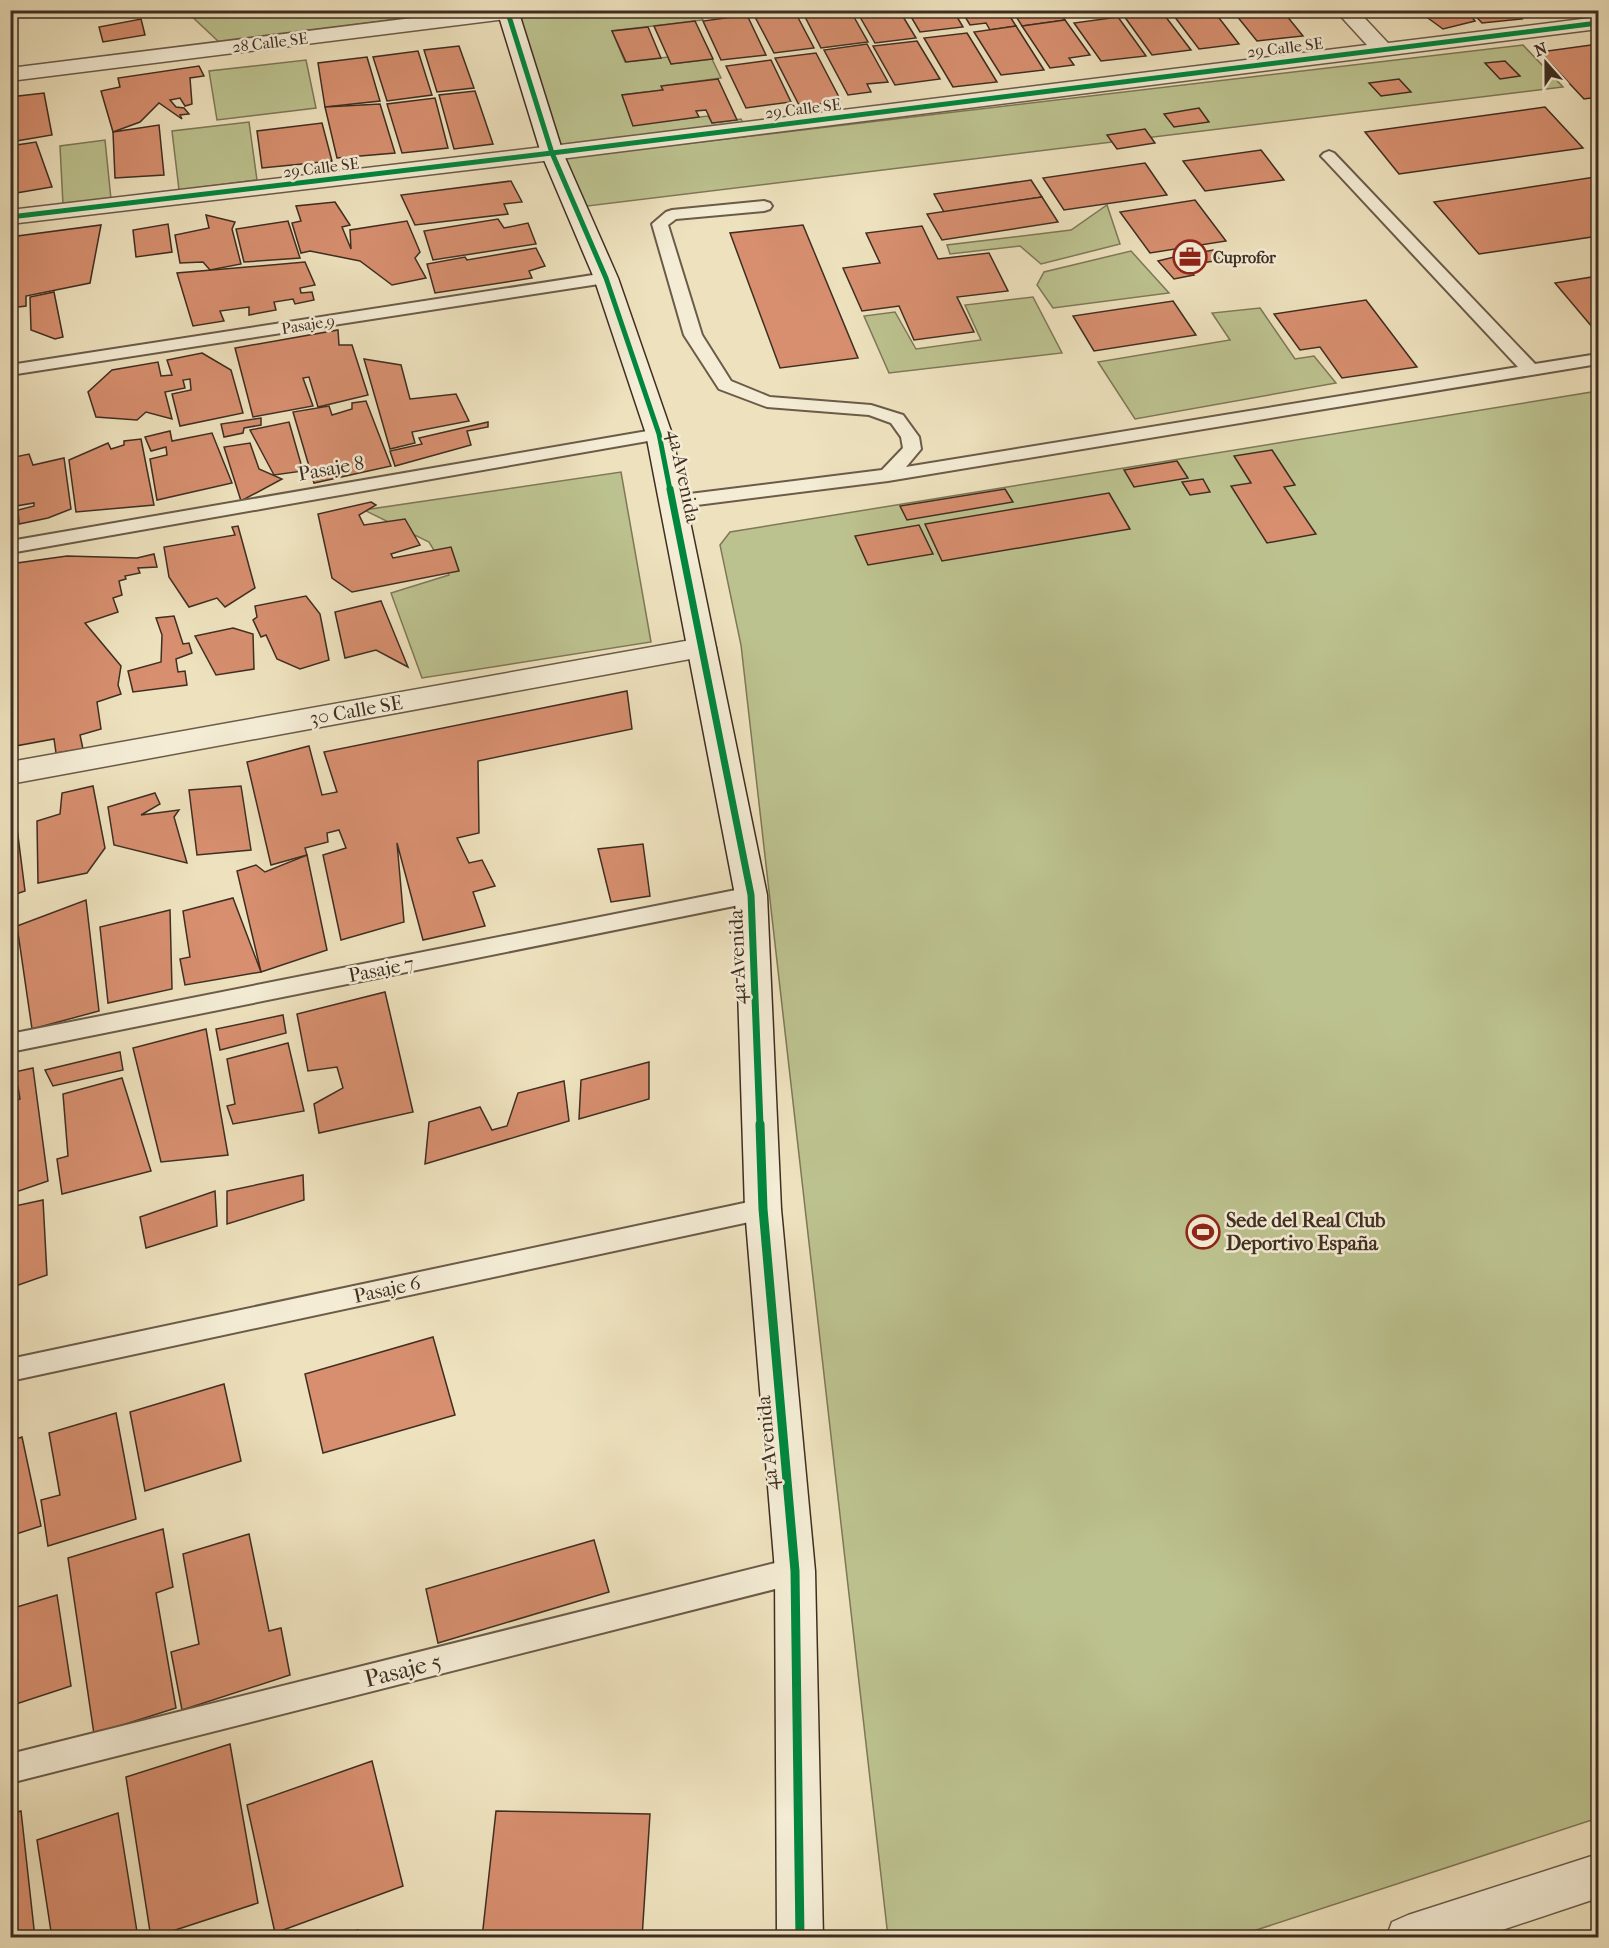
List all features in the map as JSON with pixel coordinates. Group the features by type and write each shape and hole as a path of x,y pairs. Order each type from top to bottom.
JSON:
{"street":[{"path":"1344,10 1381,48"},
{"name":"28 Calle SE","path":"10,75 515,11"},
{"name":"4a Avenida","path":"515,11 552,153 606,278 659,434 751,895 763,1209 795,1571 800,1938"},
{"name":"29 Calle SE","path":"10,217 552,153 1599,22"},
{"name":"30 Calle SE","path":"10,773 702,648"},
{"path":"1408,1938 1599,1876"}],"lane":[{"path":"1329,156 1531,369"},
{"path":"764,206 672,215 660,224 693,335 725,385 767,402 872,410 897,419 910,437 912,449 888,475"},
{"name":"Pasaje 9","path":"10,370 606,278"},
{"path":"673,502 888,475 1599,359"},
{"name":"Pasaje 8","path":"10,547 659,434"},
{"name":"Pasaje 7","path":"10,1042 751,895"},
{"name":"Pasaje 6","path":"10,1370 763,1209"},
{"name":"Pasaje 5","path":"10,1769 795,1571"}],"green space":[{"path":"585,10 698,11 703,20 612,31 625,62 668,57 671,64 712,59 721,78 662,86 663,90 622,95 633,125 708,116 712,123 741,119 749,133 555,158 510,19"},
{"path":"186,11 462,11 219,42"},
{"path":"1523,45 1563,87 571,208 556,159"},
{"path":"306,60 316,108 217,120 209,71"},
{"path":"249,122 257,180 179,190 172,131"},
{"path":"105,140 111,199 63,205 60,146"},
{"path":"1107,205 1120,244 1041,264 1020,246 950,254 947,245 1071,230"},
{"path":"1131,251 1169,293 1053,308 1037,285 1044,272"},
{"path":"1033,297 1062,353 889,373 864,316 895,312 916,349 981,340 965,305"},
{"path":"1260,308 1295,359 1314,356 1336,383 1135,419 1098,362 1230,340 1212,313"},
{"name":"Sede del Real Club Deportivo España","path":"1598,391 1598,1818 1235,1937 888,1937 741,645 720,545 730,532"},
{"path":"621,472 651,642 422,678 391,593 449,575 429,542 364,510"}],"building":[{"path":"794,10 814,48 774,53 754,15"},
{"path":"850,10 868,42 821,48 802,11"},
{"path":"856,10 899,10 916,38 875,43"},
{"path":"907,10 953,10 963,27 920,32"},
{"path":"961,10 1006,10 1016,26 990,30 986,23 970,25"},
{"path":"1012,10 1058,10 1065,20 1022,26"},
{"path":"1064,10 1109,10 1110,12 1069,17"},
{"path":"1213,10 1239,44 1199,49 1171,12"},
{"path":"1232,10 1282,10 1303,36 1257,41"},
{"path":"1417,10 1466,10 1475,21 1443,29"},
{"path":"1470,10 1514,10 1522,19 1482,23"},
{"path":"1521,10 1569,10 1570,12 1527,17"},
{"path":"1162,12 1191,50 1152,55 1124,16"},
{"path":"747,15 766,55 721,60 703,21"},
{"path":"1118,17 1146,56 1101,61 1074,23"},
{"path":"141,19 145,35 103,42 99,27"},
{"path":"1065,20 1090,55 1069,58 1074,65 1050,68 1022,26"},
{"path":"695,21 713,59 671,64 654,26"},
{"path":"1016,26 1044,70 1001,75 974,32"},
{"path":"648,27 661,58 626,62 612,31"},
{"path":"967,33 997,82 953,87 924,38"},
{"path":"917,41 940,79 895,85 873,46"},
{"path":"867,44 888,82 867,84 871,92 848,95 824,50"},
{"path":"1591,45 1598,53 1598,97 1584,99 1540,52"},
{"path":"459,46 474,88 437,92 424,50"},
{"path":"418,51 432,95 387,101 373,57"},
{"path":"816,53 841,101 800,107 775,58"},
{"path":"367,57 380,101 325,107 318,63"},
{"path":"771,60 791,102 746,108 726,66"},
{"path":"1505,61 1520,76 1500,79 1485,63"},
{"path":"199,66 204,76 190,78 192,104 185,106 180,98 170,100 176,107 184,108 189,114 180,115 182,119 159,103 140,122 113,132 101,91 120,87 118,78"},
{"path":"718,79 737,120 712,123 706,110 696,111 699,117 633,126 622,95 663,90 661,86"},
{"path":"1399,79 1411,92 1381,96 1369,83"},
{"path":"475,91 493,144 454,149 439,95"},
{"path":"44,93 52,135 10,142 10,97"},
{"path":"435,98 448,148 402,153 387,104"},
{"path":"380,104 395,153 337,158 325,107"},
{"path":"1545,107 1583,148 1399,174 1365,132"},
{"path":"1199,108 1209,122 1174,127 1164,114"},
{"path":"322,123 332,161 262,168 257,131"},
{"path":"159,125 164,175 115,178 113,132"},
{"path":"1145,129 1155,143 1117,149 1107,135"},
{"path":"36,142 52,187 10,194 10,146"},
{"path":"1261,150 1284,180 1205,191 1183,161"},
{"path":"1145,163 1167,195 1064,210 1043,178"},
{"path":"1595,177 1598,180 1598,236 1479,254 1434,202"},
{"path":"1031,180 1042,197 944,212 934,194"},
{"path":"511,181 522,202 504,204 508,214 415,225 401,195"},
{"path":"1042,197 1058,222 942,240 927,214"},
{"path":"1195,200 1226,241 1150,253 1120,212"},
{"path":"335,202 350,225 342,227 351,249 350,230 407,221 420,252 415,258 426,278 392,285 360,261 310,251 301,253 292,223 301,221 296,206"},
{"path":"206,215 235,222 232,229 241,264 210,270 203,262 180,263 175,235 209,228"},
{"path":"498,219 504,228 528,223 536,244 433,260 424,231"},
{"path":"288,221 300,258 244,262 236,229"},
{"path":"168,224 172,252 136,257 133,230"},
{"path":"101,225 90,283 26,296 26,306 10,308 10,237"},
{"path":"803,225 858,358 780,368 730,233"},
{"path":"922,226 938,259 989,253 1008,291 957,297 974,332 914,340 899,306 862,311 843,268 880,263 866,233"},
{"path":"536,248 545,266 529,271 532,278 435,293 427,264 465,257 467,260"},
{"path":"1213,250 1220,260 1191,265 1183,256"},
{"path":"1178,256 1194,275 1174,279 1158,261"},
{"path":"305,262 315,285 300,288 301,293 312,292 314,300 295,304 293,299 274,302 276,310 249,315 249,307 220,311 224,321 193,326 177,273"},
{"path":"1598,276 1598,334 1555,283"},
{"path":"54,292 63,337 55,339 31,330 30,297"},
{"path":"1366,300 1417,367 1342,378 1320,347 1300,350 1274,314"},
{"path":"1173,301 1196,335 1094,351 1073,316"},
{"path":"338,330 339,345 352,345 368,395 318,407 309,377 303,378 313,406 253,417 235,348"},
{"path":"202,353 231,370 243,413 180,426 172,394 191,390 190,379 183,380 185,388 165,392 172,419 146,412 137,420 96,417 88,392 112,370 158,362 161,376 172,375 167,360"},
{"path":"364,359 401,365 410,399 456,394 469,421 412,432 415,443 390,449"},
{"path":"366,401 391,466 314,483 293,412 329,406 332,415 352,409 352,403"},
{"path":"261,418 261,425 244,428 243,433 224,437 221,424"},
{"path":"289,422 303,471 274,475 250,430"},
{"path":"488,422 488,427 467,431 471,445 395,466 390,451 422,444 419,438"},
{"path":"170,431 172,441 212,433 232,483 157,500 150,459 167,455 166,447 151,451 145,437"},
{"path":"141,439 154,505 76,512 69,460 108,443 111,449 124,445 124,441"},
{"path":"250,443 259,469 282,479 241,501 224,447"},
{"path":"1272,450 1295,485 1284,487 1316,534 1267,543 1231,486 1251,483 1234,456"},
{"path":"29,454 33,465 64,458 71,509 48,518 19,524 18,510 34,506 34,503 10,507 10,458"},
{"path":"1177,461 1188,478 1134,487 1124,470"},
{"path":"1203,479 1210,492 1190,495 1182,482"},
{"path":"1005,489 1013,502 907,520 900,506"},
{"path":"1109,493 1130,529 942,561 925,524"},
{"path":"371,502 376,505 359,515 364,525 405,519 420,545 391,554 393,558 451,547 459,571 352,592 332,578 318,514"},
{"path":"919,525 933,554 868,565 855,536"},
{"path":"238,526 255,588 225,607 217,598 189,607 169,577 164,547 235,535 232,527"},
{"path":"154,554 157,567 138,568 140,573 125,576 126,579 119,581 122,595 113,598 118,612 85,623 121,666 118,685 121,694 97,702 101,729 80,735 83,749 56,753 54,739 10,747 10,564 67,556 137,558"},
{"path":"306,596 320,614 329,660 300,669 277,659 266,635 261,637 253,620 257,617 255,606"},
{"path":"381,601 408,667 376,650 345,658 335,612"},
{"path":"174,616 183,644 189,643 192,653 176,659 178,672 185,671 187,685 133,692 128,671 161,662 162,635 156,618"},
{"path":"233,628 253,634 254,669 216,675 195,636"},
{"path":"627,691 632,729 478,761 479,833 457,838 469,863 482,860 495,886 473,892 485,926 423,940 397,843 404,922 341,940 323,855 346,848 339,830 327,833 328,842 305,848 307,855 271,865 247,762 309,746 322,795 337,792 324,752"},
{"path":"93,786 105,848 87,873 38,883 37,821 60,814 62,793"},
{"path":"241,786 251,850 197,855 189,790"},
{"path":"155,793 160,804 141,815 179,810 174,817 187,863 114,845 108,807"},
{"path":"17,828 25,891 10,896 10,829"},
{"path":"643,844 650,896 611,902 598,849"},
{"path":"307,855 327,950 261,972 237,871 256,865 265,872"},
{"path":"233,898 261,972 185,985 180,959 190,957 183,911"},
{"path":"86,900 99,1011 32,1029 17,926"},
{"path":"170,910 172,989 108,1003 100,927"},
{"path":"385,992 413,1112 319,1133 314,1104 343,1088 337,1067 308,1071 297,1014"},
{"path":"283,1015 286,1033 220,1050 216,1029"},
{"path":"206,1029 228,1155 161,1162 133,1048"},
{"path":"288,1043 304,1111 233,1124 227,1106 235,1104 227,1059"},
{"path":"120,1052 123,1070 53,1086 45,1070"},
{"path":"649,1062 649,1099 579,1119 581,1080"},
{"path":"33,1068 48,1181 10,1194 10,1102 20,1099 18,1087 10,1090 10,1073"},
{"path":"122,1078 151,1171 62,1194 57,1159 68,1156 63,1094"},
{"path":"564,1081 569,1121 425,1164 429,1122 480,1107 492,1130 507,1126 518,1093"},
{"path":"303,1175 304,1200 227,1224 227,1191"},
{"path":"215,1191 217,1226 146,1248 140,1217"},
{"path":"43,1200 47,1275 10,1288 10,1207"},
{"path":"433,1337 455,1415 323,1453 305,1374"},
{"path":"224,1384 241,1461 145,1491 130,1412"},
{"path":"116,1413 136,1519 48,1546 41,1500 60,1495 49,1433"},
{"path":"22,1437 41,1526 10,1536 10,1441"},
{"path":"163,1529 173,1587 156,1593 176,1708 94,1734 68,1558"},
{"path":"249,1534 269,1631 281,1628 290,1675 182,1710 171,1652 199,1644 183,1554"},
{"path":"594,1540 609,1592 438,1643 426,1589"},
{"path":"57,1595 71,1686 10,1706 10,1609"},
{"path":"230,1744 258,1903 151,1938 126,1777"},
{"path":"372,1761 403,1886 275,1933 247,1805"},
{"path":"21,1811 35,1938 10,1938 10,1814"},
{"path":"496,1811 650,1814 642,1938 482,1938"},
{"path":"118,1813 138,1938 52,1938 37,1840"},
{"path":"358,1930 360,1938 334,1938"}],"cycle path":[{"path":"507,10 552,153 606,278 659,434 751,895 763,1209 795,1571 800,1938"},
{"path":"10,217 552,153 1598,23"}],"place":[{"name":"Cuprofor","path":"1190,257"},
{"name":"Sede del Real Club Deportivo España","path":"1203,1232"}]}
